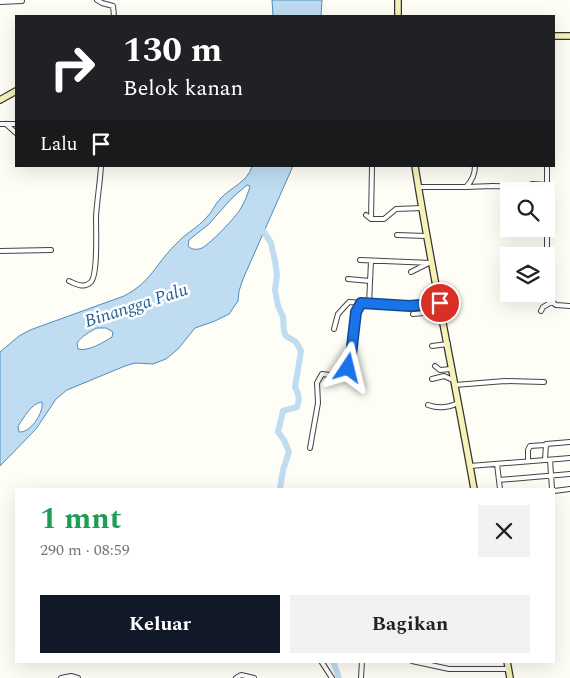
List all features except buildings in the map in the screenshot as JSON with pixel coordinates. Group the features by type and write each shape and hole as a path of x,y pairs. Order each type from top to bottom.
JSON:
{"main road":[{"path":"398,0 398,15"},
{"path":"555,36 570,36"},
{"path":"0,100 15,92"},
{"path":"415,167 430,263 448,344 474,488"},
{"path":"507,663 510,678"}],"street":[{"path":"97,0 102,4 114,6 114,15"},
{"path":"0,2 22,1"},
{"path":"0,124 15,124"},
{"path":"6,124 15,132"},
{"path":"69,281 82,286 89,284 93,279 96,259 96,218 101,167"},
{"path":"371,219 372,167"},
{"path":"466,187 471,183 475,167"},
{"path":"547,167 548,182"},
{"path":"418,187 500,186"},
{"path":"366,215 371,219 386,218 396,209 422,208"},
{"path":"397,234 426,236"},
{"path":"0,252 51,250"},
{"path":"360,260 430,263"},
{"path":"369,304 371,261"},
{"path":"411,272 430,263"},
{"path":"348,279 370,281"},
{"path":"541,311 543,307 552,302 556,305 570,306"},
{"path":"310,448 318,403 317,383 322,374 338,376 348,368 356,312 361,303"},
{"path":"334,329 336,318 348,304 410,306 440,303"},
{"path":"413,314 424,313 428,304"},
{"path":"432,346 448,344"},
{"path":"435,366 440,370 451,369"},
{"path":"432,379 444,376 454,382 544,382"},
{"path":"428,405 441,408 452,406 458,402"},
{"path":"528,461 530,446 544,445 548,442 570,442"},
{"path":"544,445 553,488"},
{"path":"470,466 570,458"},
{"path":"498,464 500,488"},
{"path":"499,480 570,474"},
{"path":"555,490 570,490"},
{"path":"322,663 332,678"},
{"path":"361,678 362,663"},
{"path":"421,663 449,669 508,668"},
{"path":"236,678 242,675 254,678"},
{"path":"61,678 74,676 78,678"}],"water":[{"path":"272,0 322,0 321,15 273,15"},
{"name":"Binangga Palu","path":"252,167 293,167 243,279 238,301 229,314 195,328 178,349 166,359 153,364 135,363 125,366 67,390 56,399 36,429 0,466 0,352 19,336 30,330 133,291 147,279 179,241 209,215 220,199 247,176","holes":["247,185 250,186 238,212 223,230 202,248 195,249 188,246 189,240 209,224 232,198","97,328 106,328 113,332 112,337 91,348 78,349 77,343 86,334","42,402 41,411 36,421 28,429 19,432 18,426 28,411 34,405"]}],"waterway":[{"path":"260,226 271,243 277,275 275,290 278,306 283,317 284,331 286,336 296,342 301,351 295,387 299,397 298,404 297,407 283,411 278,432 289,452 283,470 280,488"},
{"path":"334,663 339,678"}],"route":[{"path":"348,368 356,312 361,303 410,306 440,303"}]}
